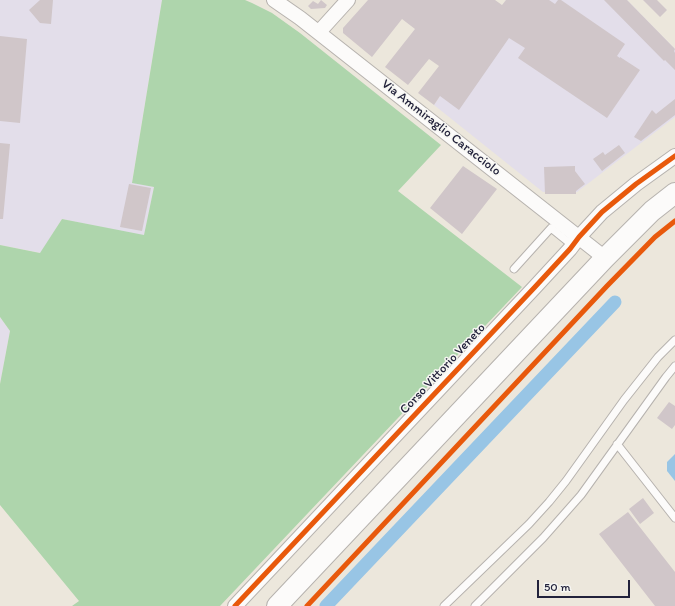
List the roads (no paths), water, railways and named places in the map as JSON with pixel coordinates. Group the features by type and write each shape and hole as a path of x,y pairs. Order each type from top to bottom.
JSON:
{"main road":[{"path":"277,606 605,258 652,212 675,193"}],"street":[{"name":"Via Ammiraglio Caracciolo","path":"274,0 319,32 576,241 605,258"},
{"path":"319,32 348,0"},
{"name":"Corso Vittorio Veneto","path":"235,606 534,288 602,212 636,184 675,156"}],"lane":[{"path":"514,269 552,228 576,241"},
{"path":"444,606 549,502 566,481 624,400 653,363 675,340"},
{"path":"475,606 543,538 581,495 675,366"},
{"path":"617,444 675,518"}],"water":[{"path":"675,454 675,481 667,471 667,462"}],"waterway":[{"path":"326,606 615,302"}]}
